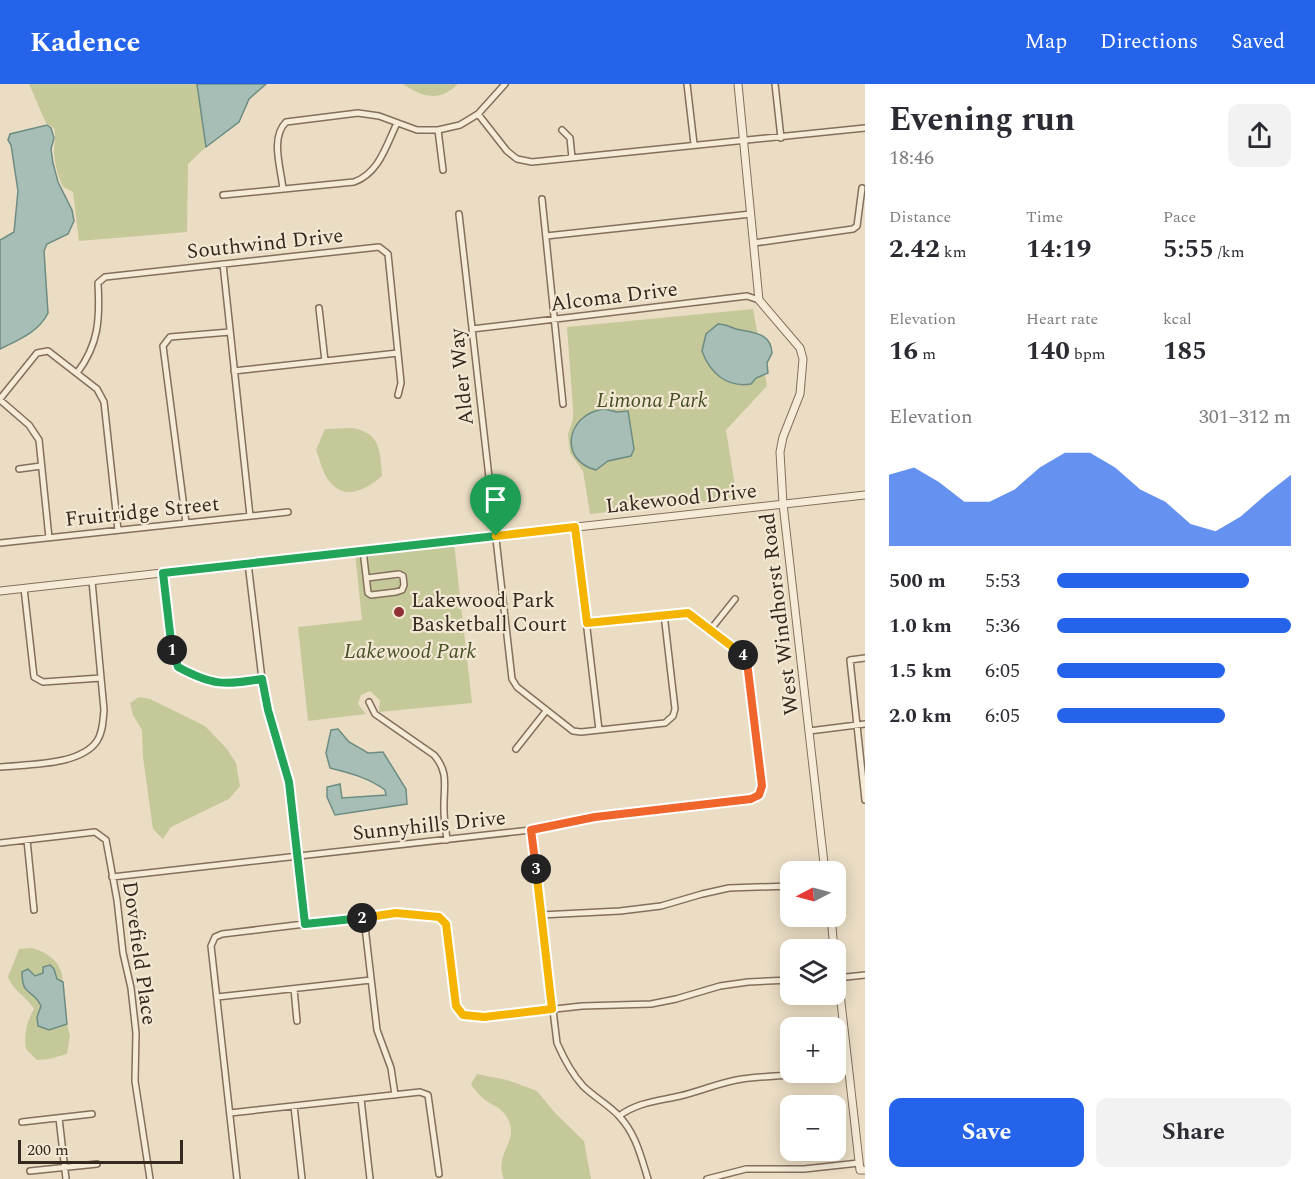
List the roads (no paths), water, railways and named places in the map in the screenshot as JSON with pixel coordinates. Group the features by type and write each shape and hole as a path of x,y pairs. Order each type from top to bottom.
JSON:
{"street":[{"path":"283,189 277,138 280,128 286,122 358,113 379,116 417,130 438,130 460,125 478,114 505,84"},
{"path":"687,84 694,144"},
{"path":"738,84 759,300"},
{"path":"775,84 781,138"},
{"path":"478,114 507,151 518,159 532,162 865,128"},
{"path":"223,195 354,182 365,178 376,166 396,123"},
{"path":"438,130 443,171"},
{"path":"562,130 570,138 572,158"},
{"path":"754,243 853,229 857,226 862,188"},
{"path":"542,199 563,404"},
{"name":"Alder Way","path":"459,214 512,679 517,687 573,730 599,730 665,723 673,717 675,709 664,614"},
{"path":"546,236 751,214"},
{"name":"Southwind Drive","path":"77,373 87,359 96,337 100,314 99,283 105,278 380,247 388,254 401,383 398,395"},
{"path":"223,264 250,516"},
{"name":"Alcoma Drive","path":"472,329 747,296 759,300"},
{"name":"West Windhorst Road","path":"759,300 801,348 800,394 783,437 780,452 783,504 824,861"},
{"path":"320,308 325,361"},
{"path":"186,524 163,346 170,338 230,332"},
{"path":"49,538 39,440 29,425 0,399 37,353 48,351 96,389 104,402 118,530"},
{"path":"234,371 398,353"},
{"path":"19,469 41,466"},
{"name":"Lakewood Drive","path":"0,591 865,495"},
{"name":"Fruitridge Street","path":"0,543 288,512"},
{"path":"575,527 599,730"},
{"path":"363,550 368,593 371,595 396,592 402,590 404,585 403,576 399,574 367,578"},
{"path":"248,563 262,679 268,710 289,782 305,924"},
{"path":"163,573 173,655 178,667 200,679 217,684 262,679"},
{"path":"0,767 67,760 84,753 97,741 103,726 104,710 92,581"},
{"path":"24,588 33,677 43,682 101,678"},
{"path":"711,629 735,599"},
{"name":"Sunnyhills Drive","path":"112,877 531,830 595,817 751,799 759,795 762,786 747,662 742,654 688,613 587,623"},
{"path":"865,658 850,660 865,800"},
{"path":"369,702 375,714 434,755 442,764 445,776 444,810 447,840"},
{"path":"516,748 546,711"},
{"path":"809,730 865,724"},
{"path":"531,830 557,1043 569,1068 584,1087 619,1116 637,1143 648,1179"},
{"name":"Dovefield Place","path":"0,843 95,832 106,840 117,900 123,953 131,988 136,1034 135,1081 150,1179"},
{"path":"27,840 34,910"},
{"path":"541,915 620,911 662,906 729,888 780,886"},
{"path":"237,1179 211,946 215,937 222,934 396,913 439,917 446,924 456,1006 463,1015 484,1017 552,1009 651,1004 720,986 780,980"},
{"path":"364,918 376,1030 391,1068 395,1095"},
{"path":"846,977 865,975"},
{"path":"217,998 371,980"},
{"path":"294,989 297,1021"},
{"path":"840,1005 861,1179"},
{"path":"619,1116 641,1103 681,1096 738,1079 766,1076 814,1076 848,1072"},
{"path":"230,1113 420,1092 428,1095 439,1174"},
{"path":"361,1099 370,1179"},
{"path":"294,1106 302,1179"},
{"path":"22,1122 92,1114"},
{"path":"59,1118 66,1179"},
{"path":"30,1172 97,1164"},
{"path":"707,1179 746,1169 861,1168"}],"water":[{"path":"197,84 266,84 249,99 239,122 206,147"},
{"path":"47,125 51,128 54,138 51,149 58,182 72,210 74,221 68,234 47,244 44,251 48,313 44,320 21,339 0,349 0,240 14,232 18,191 11,145 8,140 10,134"},
{"path":"718,324 765,337 771,346 772,353 767,363 768,373 756,378 751,384 742,385 720,377 705,359 702,351 706,334"},
{"path":"604,409 617,412 628,411 634,449 631,456 608,461 596,470 584,465 576,457 571,438 581,419"},
{"path":"338,729 349,742 368,753 383,752 406,789 407,804 335,815 327,797 327,787 340,784 342,798 386,795 385,790 372,782 330,768 326,753 331,730"},
{"path":"50,965 57,979 63,982 67,1024 49,1030 38,1026 37,1017 41,1006 24,986 22,972 28,969 35,976 43,973 43,967"}],"place":[{"name":"Lakewood Park Basketball Court","path":"399,612"}],"park label":[{"name":"Limona Park","path":"652,400"},
{"name":"Lakewood Park","path":"410,651"}]}
